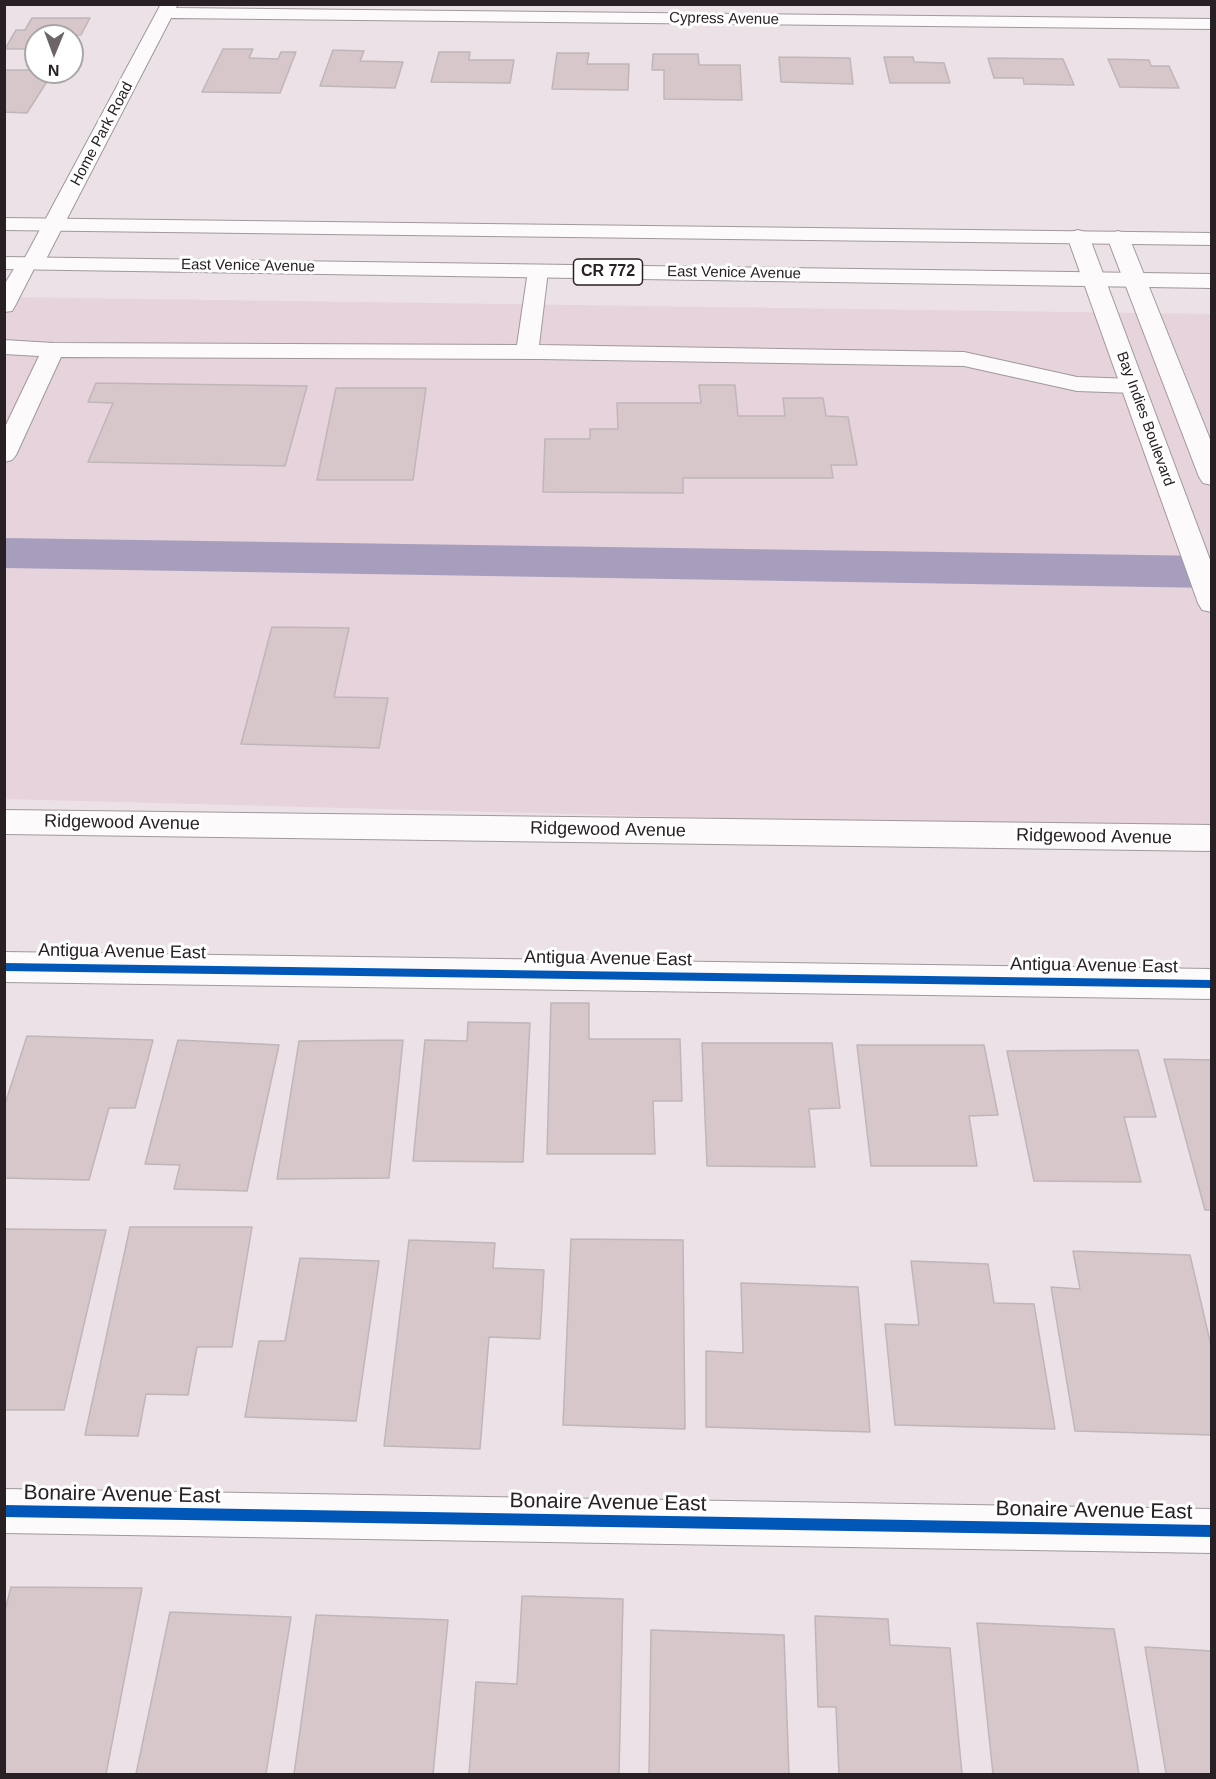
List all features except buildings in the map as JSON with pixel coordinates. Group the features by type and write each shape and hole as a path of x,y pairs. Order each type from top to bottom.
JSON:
{"street":[{"name":"Cypress Avenue","path":"168,9 1212,24"},
{"name":"Home Park Road","path":"30,263 53,225 168,9"},
{"path":"4,224 1212,239"},
{"name":"Bay Indies Boulevard","path":"1078,236 1212,603"},
{"path":"1118,237 1212,477"},
{"name":"East Venice Avenue","path":"4,263 1212,281"},
{"name":"Ridgewood Avenue","path":"4,822 1212,838"},
{"name":"Antigua Avenue East","path":"4,967 1212,984"},
{"name":"Bonaire Avenue East","path":"4,1511 1212,1531"}],"lane":[{"path":"4,306 30,263"},
{"path":"527,352 538,271"},
{"path":"7,348 527,352 964,359 1077,384 1134,386"},
{"path":"4,455 53,350"}],"shaded area":[{"path":"5,297 1211,314 1211,831 5,799"}],"waterway":[{"path":"4,553 1212,572"}],"cycle path":[{"path":"4,967 1212,984"},
{"path":"4,1511 1212,1531"}]}
